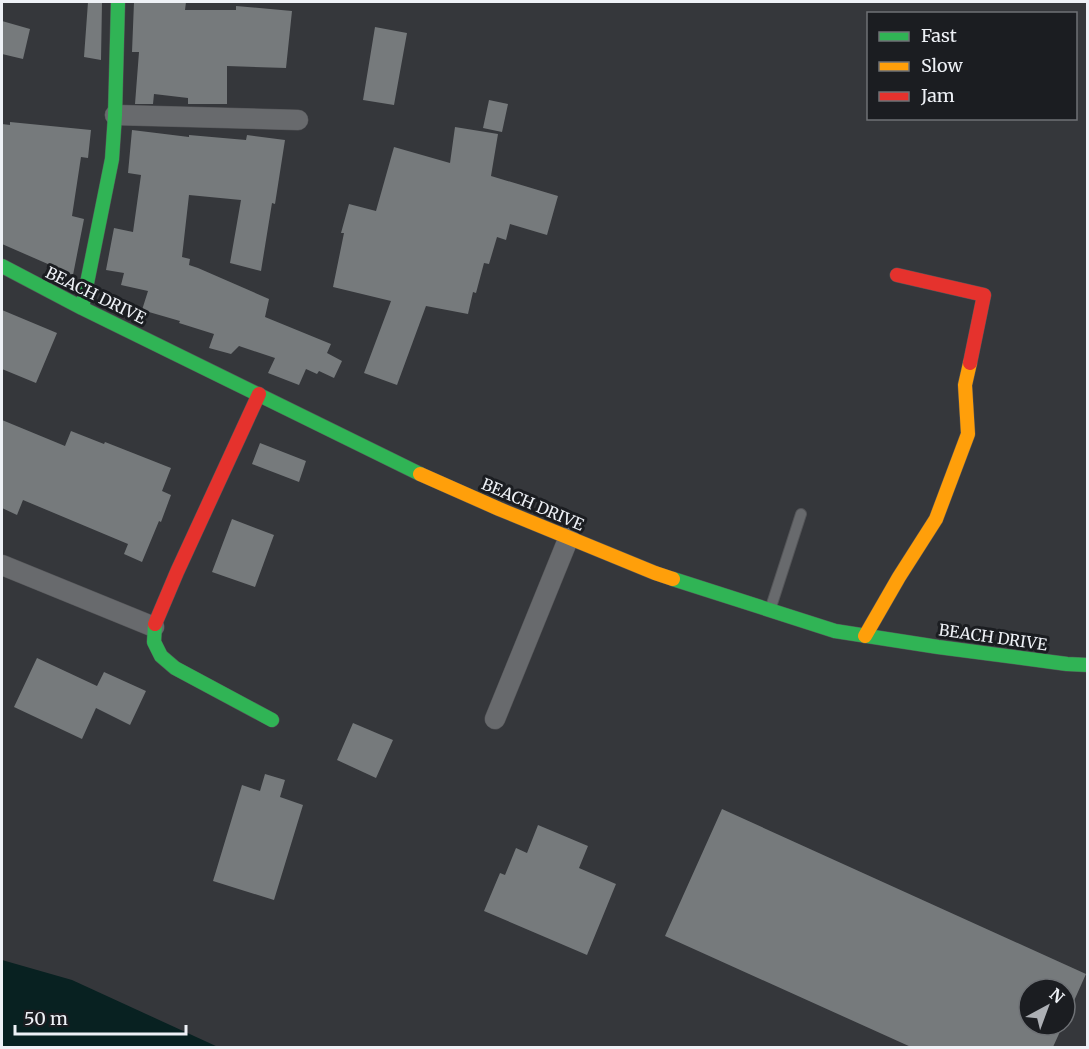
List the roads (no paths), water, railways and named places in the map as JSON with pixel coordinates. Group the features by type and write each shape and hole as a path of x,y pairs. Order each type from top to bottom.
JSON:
{"street":[{"path":"82,308 112,159 118,2"},
{"path":"115,115 298,120"},
{"name":"BEACH DRIVE","path":"2,266 82,308 260,393 411,470 655,573 835,631 1067,664 1088,665"},
{"path":"865,636 936,519 968,434 965,386 984,295 897,275"},
{"path":"260,393 177,572 154,627 154,642 161,656 175,668 272,720"},
{"path":"495,718 569,537"},
{"path":"2,565 154,627"}],"lane":[{"path":"770,610 801,514"}]}
